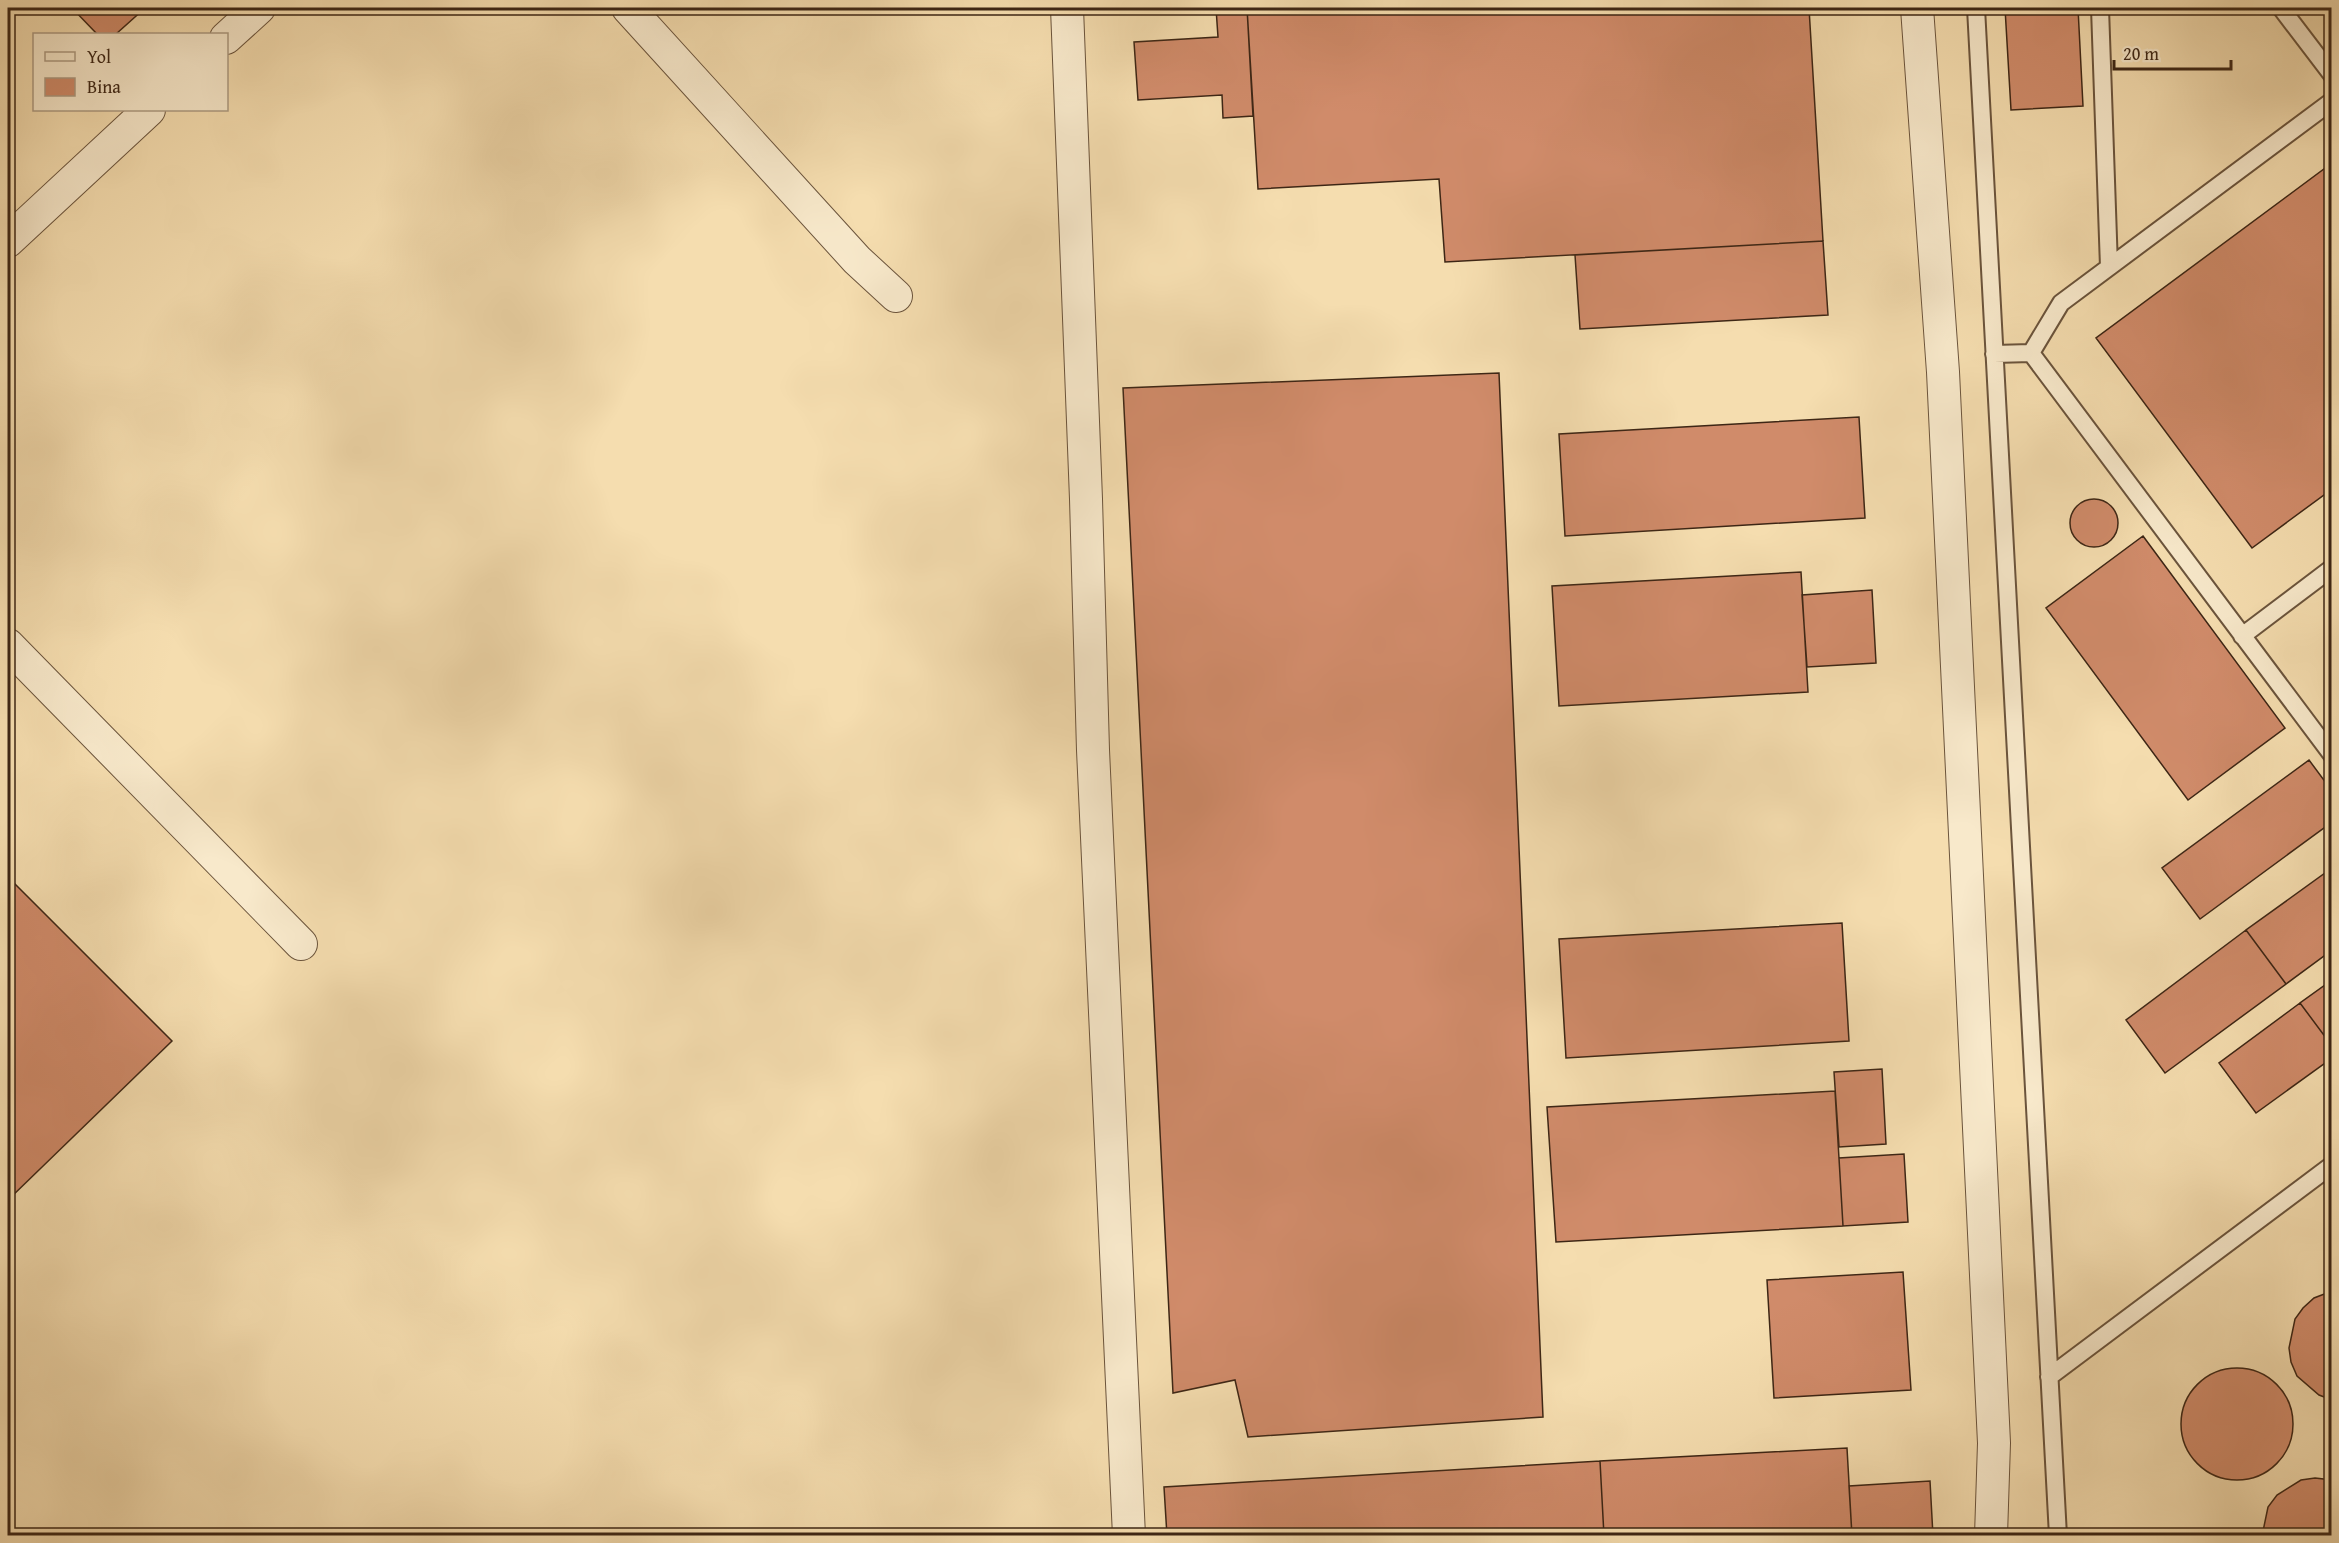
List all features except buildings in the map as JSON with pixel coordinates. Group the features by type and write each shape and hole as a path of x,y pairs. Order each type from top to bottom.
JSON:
{"street":[{"path":"228,36 259,8"},
{"path":"628,8 857,260 896,296"},
{"path":"1067,8 1093,762 1129,1536"},
{"path":"1917,8 1944,383 1995,1443 1991,1536"},
{"path":"8,241 148,111"},
{"path":"8,645 301,944"}],"lane":[{"path":"1976,8 2058,1536"},
{"path":"2100,8 2109,267"},
{"path":"2281,8 2331,75"},
{"path":"2031,353 2061,303 2331,101"},
{"path":"1994,354 2031,353"},
{"path":"2031,353 2331,755"},
{"path":"2242,636 2331,568"},
{"path":"2049,1377 2331,1166"}]}
